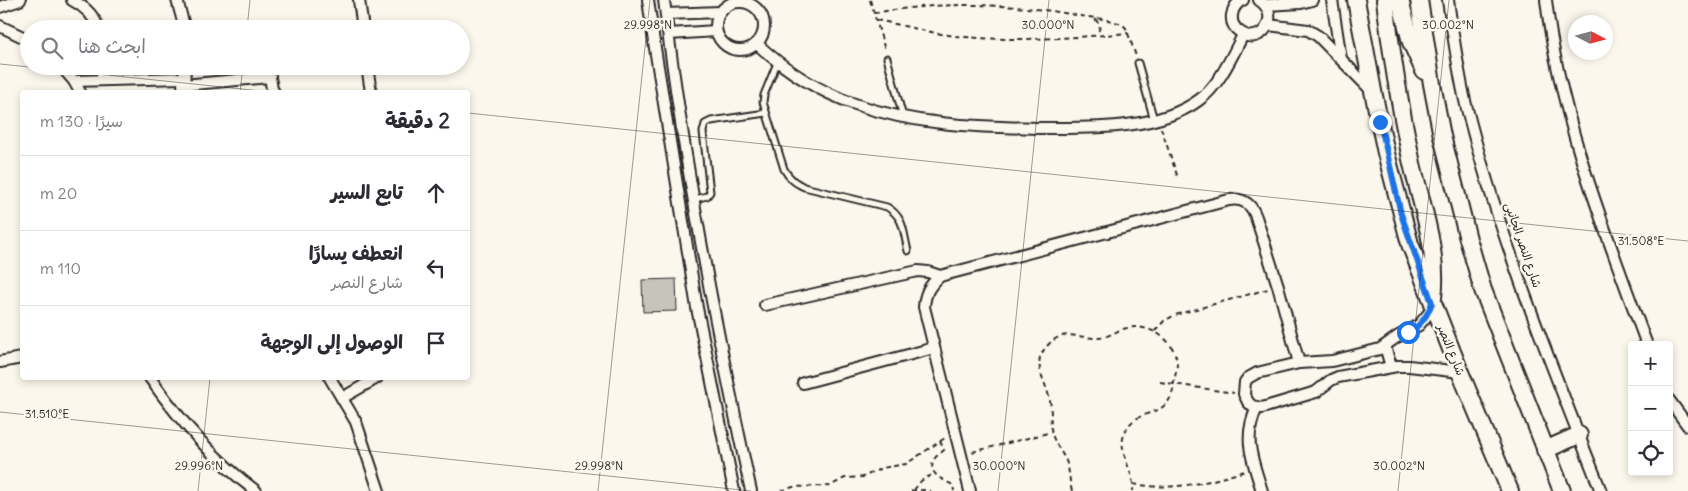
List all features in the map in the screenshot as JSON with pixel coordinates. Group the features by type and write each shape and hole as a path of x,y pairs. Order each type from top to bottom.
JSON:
{"main road":[{"name":"شارع النصر","path":"1356,0 1372,91 1401,214 1432,303 1510,491"},
{"path":"1384,0 1411,160 1431,239 1434,271 1432,303"},
{"path":"1400,0 1411,42 1432,84"},
{"path":"1419,0 1432,84 1454,188 1481,282 1562,491"},
{"path":"1545,450 1579,435"}],"street":[{"path":"0,7 20,0"},
{"path":"72,0 79,3 89,12 94,20"},
{"path":"177,0 183,20"},
{"path":"359,0 362,20"},
{"path":"648,0 696,308 734,491"},
{"path":"664,0 680,117 695,202 732,401 752,491"},
{"path":"1263,3 1301,3 1312,0"},
{"path":"1332,0 1341,59"},
{"name":"شارع النصر الجانبى","path":"1448,0 1466,103 1482,162 1535,321 1601,491"},
{"path":"1546,0 1548,21 1566,106 1603,224 1646,341"},
{"path":"1240,1 1233,10 1232,20 1235,28 1243,35 1253,36 1262,32 1268,24 1270,15 1263,3"},
{"path":"750,2 758,11 763,22 762,34 756,43 743,49 736,49 724,43 716,31 716,25 720,12 730,4 750,2"},
{"path":"666,14 720,12"},
{"path":"1268,24 1308,30 1318,36 1359,80 1372,91"},
{"path":"0,26 20,36"},
{"path":"669,34 716,31"},
{"path":"756,43 778,63 802,80 855,104 903,117 951,124 1023,128 1078,128 1129,126 1156,120 1188,108 1201,99 1227,67 1243,35"},
{"path":"69,75 79,90"},
{"path":"101,80 102,75"},
{"path":"74,80 183,85 249,75"},
{"path":"270,75 274,90"},
{"path":"368,75 371,90"},
{"path":"970,491 924,308 925,295 931,284 940,276 1219,202 1238,199 1246,202 1253,208 1278,286 1299,363"},
{"path":"680,207 695,202"},
{"path":"765,305 918,271 940,276"},
{"path":"1432,303 1429,313 1419,325 1385,346 1374,351 1326,362 1299,363 1252,374 1245,382 1244,394 1248,402 1257,408 1267,408 1316,392 1330,380 1338,377 1391,367 1409,366 1460,372"},
{"path":"1385,346 1391,367"},
{"path":"804,383 934,348"},
{"path":"0,362 20,358"},
{"path":"1326,362 1330,380"},
{"path":"151,380 198,440 225,466 256,491"},
{"path":"331,380 356,422 380,491"},
{"path":"342,398 374,380"},
{"path":"1673,405 1688,426"},
{"path":"1257,408 1251,422 1249,438 1262,491"}],"lane":[{"path":"887,58 903,117"},
{"path":"778,63 764,95 763,102 788,177 804,186 887,207 900,218 908,251"},
{"path":"1138,63 1156,120"},
{"path":"695,202 707,196 710,192 703,132 705,124 711,121 766,113"}],"path":[{"path":"870,0 887,58"},
{"path":"874,12 905,7 991,5 1054,11 1119,23 1126,28 1138,63"},
{"path":"1091,36 1096,34 1100,25 1093,18"},
{"path":"876,20 956,36 1038,38 1128,33"},
{"path":"1156,120 1178,178"},
{"path":"1155,331 1164,321 1175,315 1278,286"},
{"path":"1072,491 1067,463 1054,441 1052,432 1051,405 1039,365 1042,352 1052,341 1063,335 1071,334 1099,338 1123,329 1136,327 1155,331 1164,338 1170,345 1177,364 1171,396 1166,405 1138,416 1126,430 1122,441 1123,451 1134,484 1133,491"},
{"path":"1160,382 1244,394"},
{"path":"961,455 1052,432"},
{"path":"781,491 793,487 830,486 845,478 863,477 882,468 906,464 940,441 944,450 935,457 933,462 935,473 940,480 953,485 954,491"},
{"path":"1134,484 1162,490 1183,489 1255,468"},
{"path":"913,491 921,481 935,473"},
{"path":"913,491 931,491"}],"building":[{"path":"676,279 677,311 643,312 642,280"}],"route":[{"path":"1380,122 1401,214 1432,303 1429,313 1419,325 1408,332"}]}
